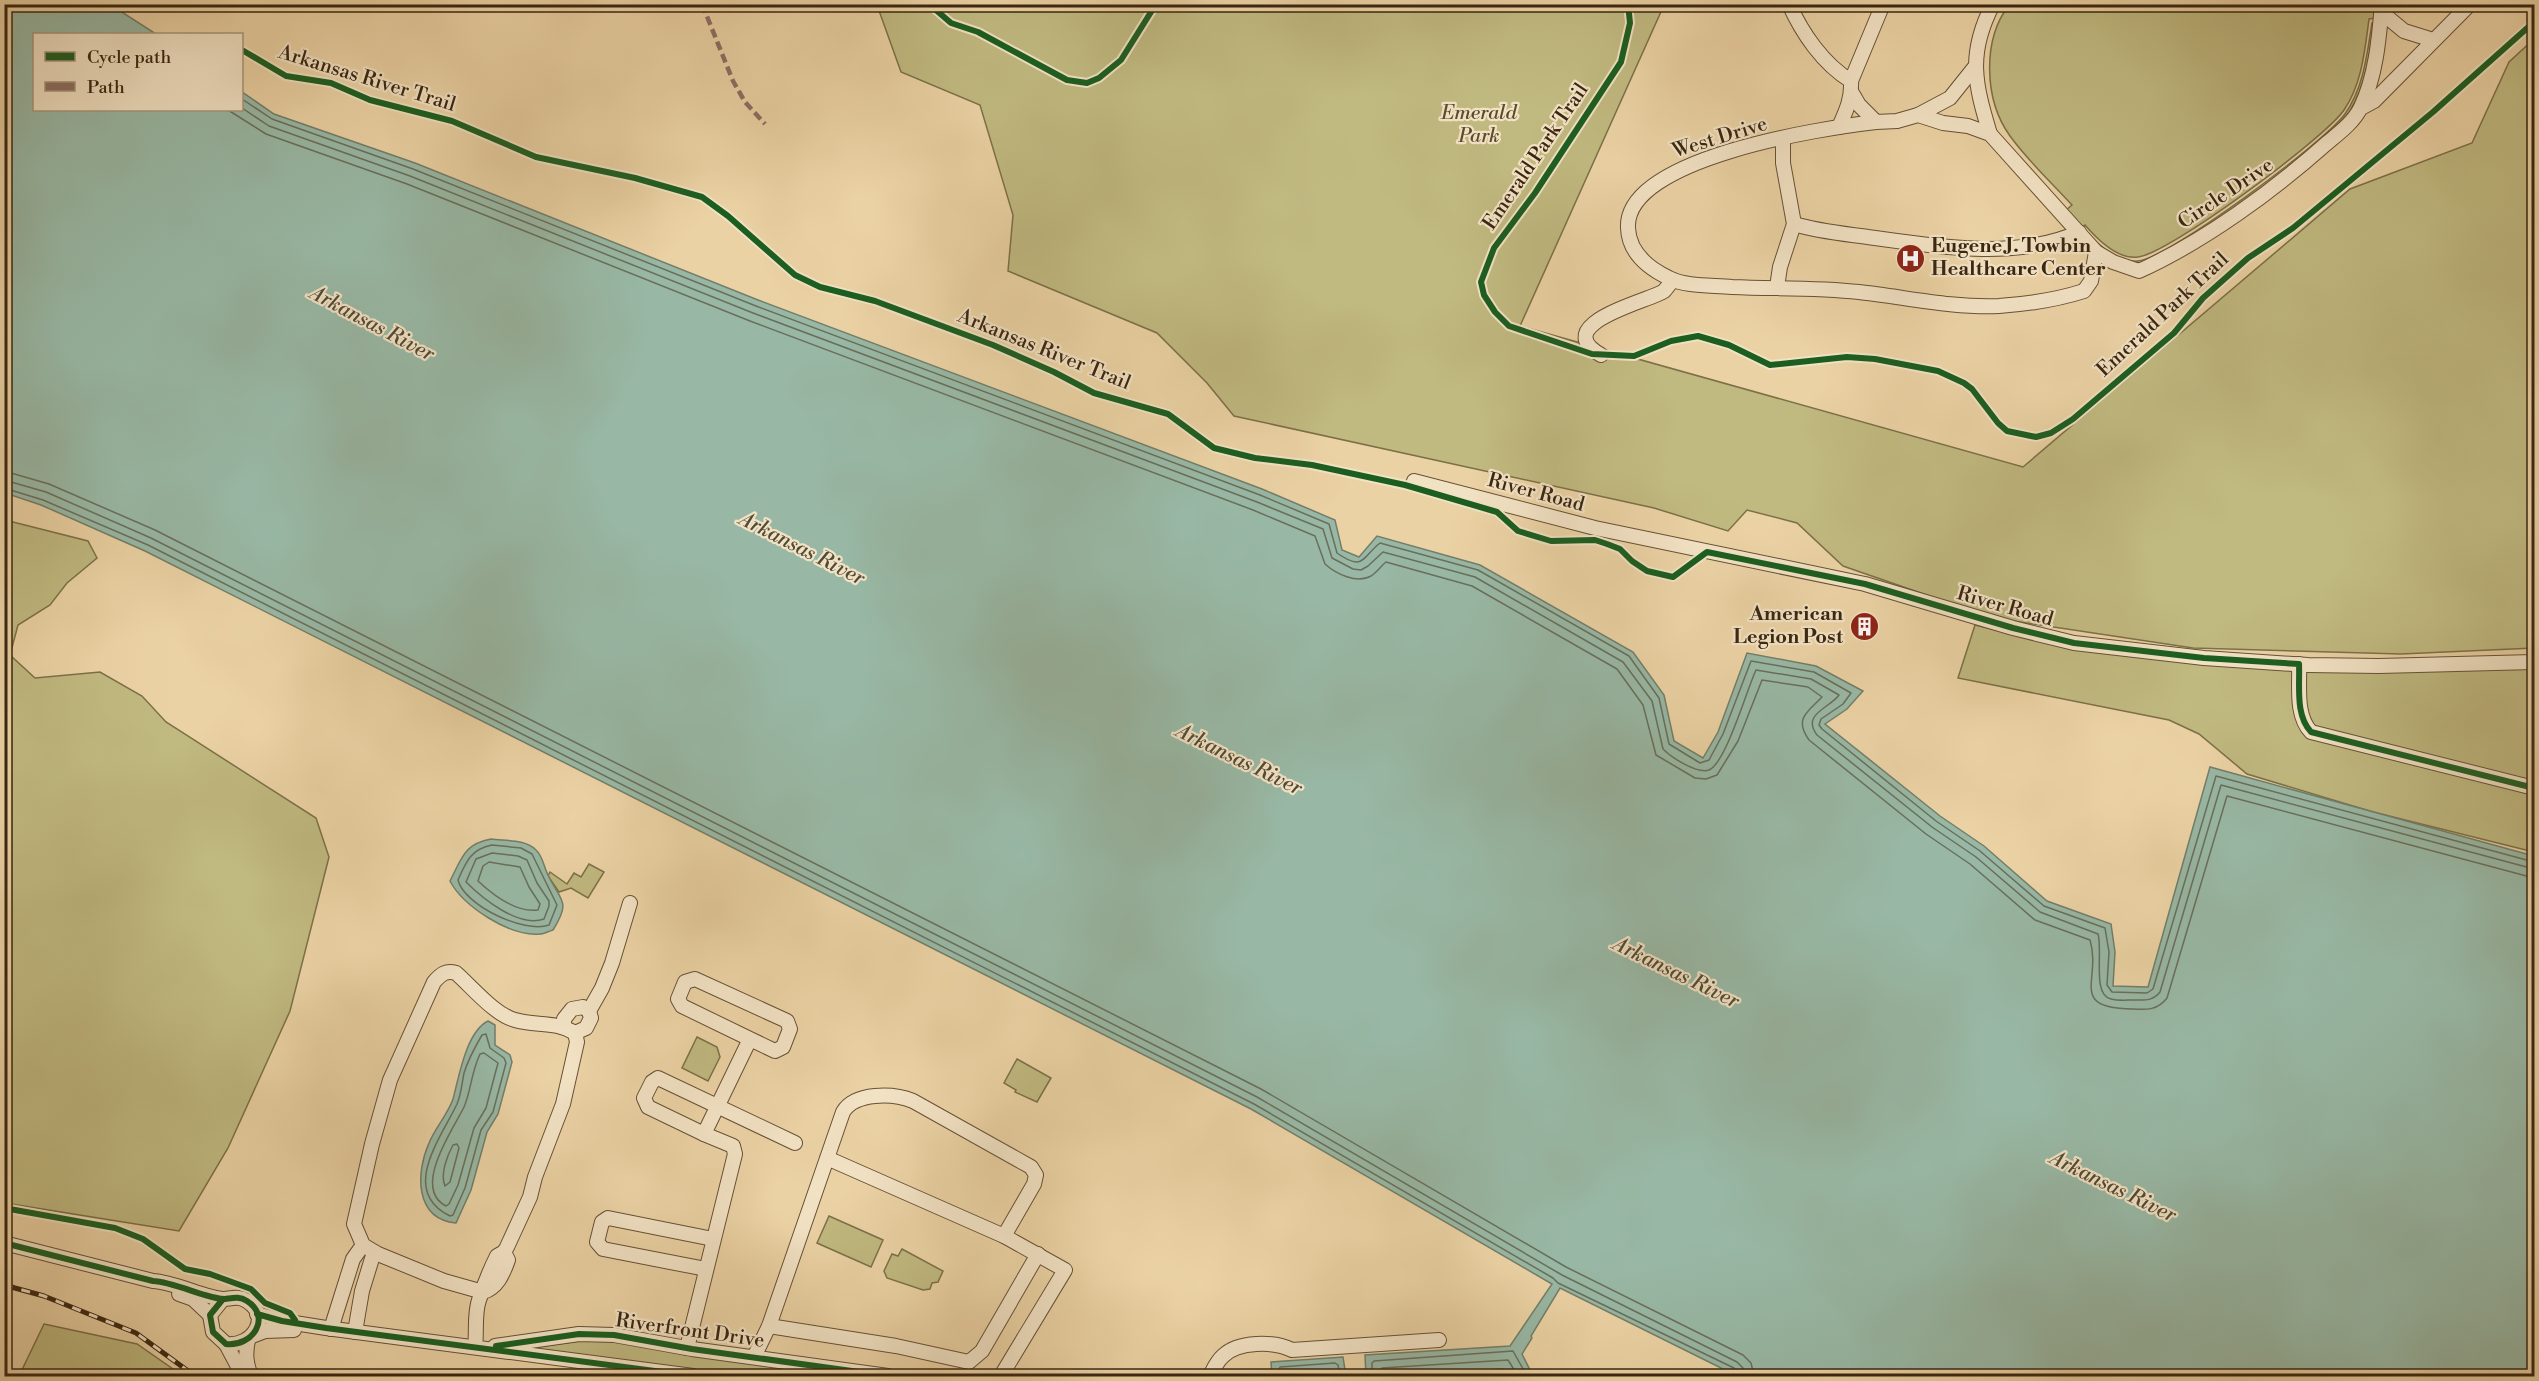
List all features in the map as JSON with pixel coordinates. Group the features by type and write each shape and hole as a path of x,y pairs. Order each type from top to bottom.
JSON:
{"street":[{"path":"1789,4 1807,38 1851,87 1859,105 1876,122 1899,120 1918,115 1950,98 1974,68"},
{"path":"1839,127 1849,104 1851,87 1883,4"},
{"path":"1990,134 1978,93 1974,68 1983,24 1993,4"},
{"path":"2361,108 2374,101 2470,4"},
{"path":"2382,8 2404,31 2433,40"},
{"path":"2361,108 2376,52 2382,8"},
{"name":"Circle Drive","path":"1990,134 2096,252 2113,262 2139,271 2176,252 2309,160 2353,119 2361,108"},
{"path":"1918,115 1943,123 1968,126 1990,134"},
{"name":"West Drive","path":"1876,122 1784,138 1686,166 1654,184 1634,203 1628,227 1633,249 1644,262 1673,280 1704,285 1857,292 1975,306 2038,302 2084,291 2091,281 2096,252"},
{"name":"West Drive","path":"1777,288 1780,267 1794,224 1783,163 1784,138"},
{"path":"1794,224 1861,236 1955,248 2010,247 2060,239 2079,232"},
{"path":"1601,355 1587,343 1588,330 1615,310 1664,290 1673,280"},
{"name":"River Road","path":"1414,481 1595,528 1865,584 2003,625 2074,643 2204,658 2299,664 2379,666 2535,662"},
{"path":"2299,664 2301,712 2305,725 2311,732 2535,788"},
{"path":"589,1011 612,963 630,903"},
{"path":"570,1029 564,1019 572,1009 583,1007 589,1011 591,1018 586,1028 570,1029 514,1020 502,1013 456,973 450,971 441,974 434,982 395,1068 372,1144 354,1224 369,1248 444,1281 483,1292 494,1287 508,1260 504,1252 530,1197 534,1177 563,1104 577,1042 570,1029"},
{"path":"695,979 786,1021 790,1029 783,1047 775,1050 750,1039 681,1006 678,999 685,982 695,979"},
{"path":"704,1134 750,1039"},
{"path":"687,1348 735,1154 733,1146 648,1107 644,1098 652,1082 658,1078 795,1143"},
{"path":"754,1357 769,1326 848,1103 899,1095 1031,1167 1036,1175 1034,1184 1004,1236"},
{"path":"827,1158 1004,1236 1065,1270 1000,1377"},
{"path":"706,1269 603,1249 597,1242 602,1222 608,1218 714,1239"},
{"path":"4,1243 153,1281 166,1282 223,1299 245,1300 257,1314 258,1324 245,1351 246,1364 251,1377"},
{"path":"328,1329 352,1259 369,1248"},
{"path":"356,1332 369,1248"},
{"path":"769,1326 896,1346 969,1362 982,1350 1038,1254"},
{"path":"153,1281 193,1299 210,1315 213,1332 226,1344 243,1377"},
{"path":"344,1287 362,1291"},
{"path":"481,1348 478,1306 483,1292"},
{"path":"210,1315 223,1299"},
{"name":"Riverfront Drive","path":"257,1314 276,1320 328,1329 693,1377"},
{"name":"Riverfront Drive","path":"250,1338 268,1330 328,1329"},
{"name":"Riverfront Drive","path":"481,1348 579,1334 614,1335 888,1377"},
{"path":"226,1344 236,1345 250,1338"},
{"path":"1209,1377 1223,1355 1243,1346 1275,1343 1292,1350 1439,1340"}],"green space":[{"name":"Emerald Park","path":"877,5 1664,5 1520,326 2023,467 2350,189 2472,143 2509,62 2534,39 2534,648 2401,654 2193,648 1993,618 1843,566 1797,523 1747,510 1728,531 1654,508 1234,416 1207,383 1157,333 1008,271 1013,215 980,105 901,72"},
{"path":"2009,5 2376,5 2375,18 2369,19 2362,66 2355,89 2344,110 2331,124 2279,168 2212,217 2155,251 2138,257 2130,257 2115,252 2085,225 2080,229 2065,211 2072,205 2024,154 2001,121 1991,88 1991,52 2000,19"},
{"path":"2372,23 2374,23 2371,46 2366,68 2360,90 2350,111 2314,147 2248,198 2180,244 2136,264 2114,257 2101,248 2085,230 2115,256 2138,261 2155,255 2180,241 2246,197 2309,148 2345,114 2361,82"},
{"path":"5,520 88,541 97,558 67,583 50,605 18,625 10,655 35,678 100,672 142,696 166,722 316,818 329,857 290,1011 228,1148 179,1231 5,1203"},
{"path":"1975,625 2046,642 2103,652 2534,667 2534,852 2373,812 2247,774 2199,734 2169,720 1958,678"},
{"path":"589,864 604,872 588,898 571,888 559,892 548,876 550,872 567,884 574,873 581,877"},
{"path":"697,1037 717,1047 720,1057 708,1081 682,1068"},
{"path":"1017,1059 1051,1078 1037,1102 1015,1092 1016,1090 1004,1083"},
{"path":"829,1216 883,1240 871,1267 817,1243"},
{"path":"902,1249 943,1271 938,1282 932,1283 930,1289 923,1290 887,1278 884,1271 892,1254 898,1256"},
{"path":"44,1324 137,1344 183,1376 24,1376 20,1374"},
{"path":"594,1339 868,1376 735,1376 523,1349"}],"water":[{"name":"Arkansas River","path":"5,4 111,5 154,33 33,33 33,111 243,111 243,93 274,114 415,163 758,300 1262,489 1335,520 1342,550 1359,557 1377,536 1480,565 1633,652 1664,695 1674,741 1703,758 1718,732 1747,653 1816,666 1863,691 1847,709 1825,724 1940,816 1984,846 2047,901 2111,924 2115,952 2113,986 2148,987 2210,767 2534,856 2534,1376 1737,1376 1560,1288 1522,1354 1533,1376 1366,1376 1365,1355 1510,1346 1552,1284 1251,1109 145,551 41,505 5,493"},
{"path":"491,839 521,842 532,846 538,853 563,906 553,930 542,934 528,934 502,925 476,910 456,891 450,881 465,853 475,844"},
{"path":"488,1021 495,1025 495,1045 510,1055 512,1062 498,1114 487,1132 471,1190 456,1223 442,1220 432,1213 426,1204 422,1192 422,1167 432,1137 453,1099 469,1045 480,1027"},
{"path":"1343,1357 1346,1376 1272,1376 1271,1362"}],"railway":[{"path":"4,1285 44,1296 136,1333 195,1376"}],"marked path":[{"path":"702,4 733,81 745,102 765,124"}],"cycle path":[{"path":"929,4 951,23 978,32 1067,80 1087,83 1099,78 1121,60 1156,4"},
{"name":"Emerald Park Trail","path":"1628,4 1630,23 1621,62 1535,193 1494,248 1481,282 1484,295 1495,312 1509,326 1592,354 1634,356 1671,341 1698,336 1729,345 1770,365 1847,357 1875,359 1938,371 1972,389 2007,431 2036,437 2051,433 2073,419 2174,333 2203,298 2248,258 2293,228 2433,112 2534,22"},
{"name":"Arkansas River Trail","path":"243,51 286,76 331,83 370,100 452,121 536,157 635,178 702,197 728,216 795,275 820,287 875,301 993,345 1094,393 1168,414 1214,448 1255,458 1312,465 1405,485 1497,512 1518,531 1551,541 1595,540 1607,544 1620,549 1647,571 1673,577 1707,552 1865,584 2013,628 2074,643 2204,658 2299,664 2300,709 2311,732 2530,787 2534,791"},
{"path":"4,1208 115,1228 143,1239 185,1269 210,1274 251,1289 265,1303 290,1313 295,1320"},
{"path":"4,1243 171,1284 209,1296 244,1299 258,1315 256,1330 244,1341 226,1344 213,1332 210,1315 223,1299"},
{"path":"257,1314 282,1321 326,1328 693,1376"},
{"path":"496,1346 579,1334 614,1335 692,1349 888,1376"}],"place":[{"name":"Eugene J. Towbin Healthcare Center","path":"1910,258"},
{"name":"American Legion Post","path":"1864,626"}]}
